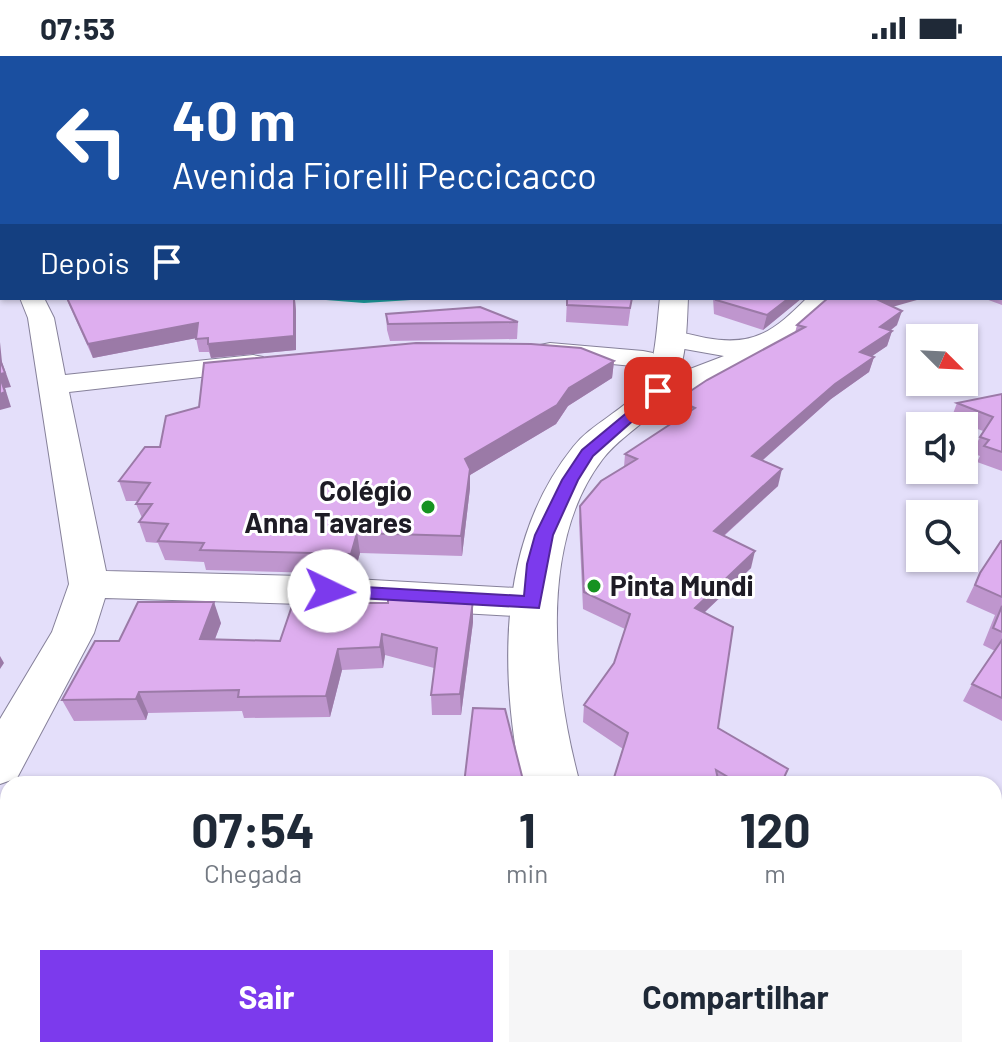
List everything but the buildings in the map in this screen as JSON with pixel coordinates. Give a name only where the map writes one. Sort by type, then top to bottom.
[{"type":"main road","points":[[651,300],[659,362]]},
{"type":"main road","points":[[549,776],[538,734],[533,603],[536,564],[559,501],[587,453],[622,420],[659,362],[674,300]]},
{"type":"street","points":[[0,763],[73,633],[89,584],[41,318],[33,300]]},
{"type":"street","points":[[519,350],[728,366],[801,318],[819,300]]},
{"type":"street","points":[[659,362],[716,348],[759,348]]},
{"type":"street","points":[[51,385],[272,361]]},
{"type":"street","points":[[89,584],[301,590],[533,603]]},
{"type":"waterway","points":[[351,300],[380,300]]},
{"type":"place","name":"Colégio Anna Tavares","points":[[428,507]]},
{"type":"place","name":"Pinta Mundi","points":[[594,586]]},
{"type":"route","points":[[329,591],[533,603],[536,564],[544,535],[570,480],[587,453],[658,391]]}]
